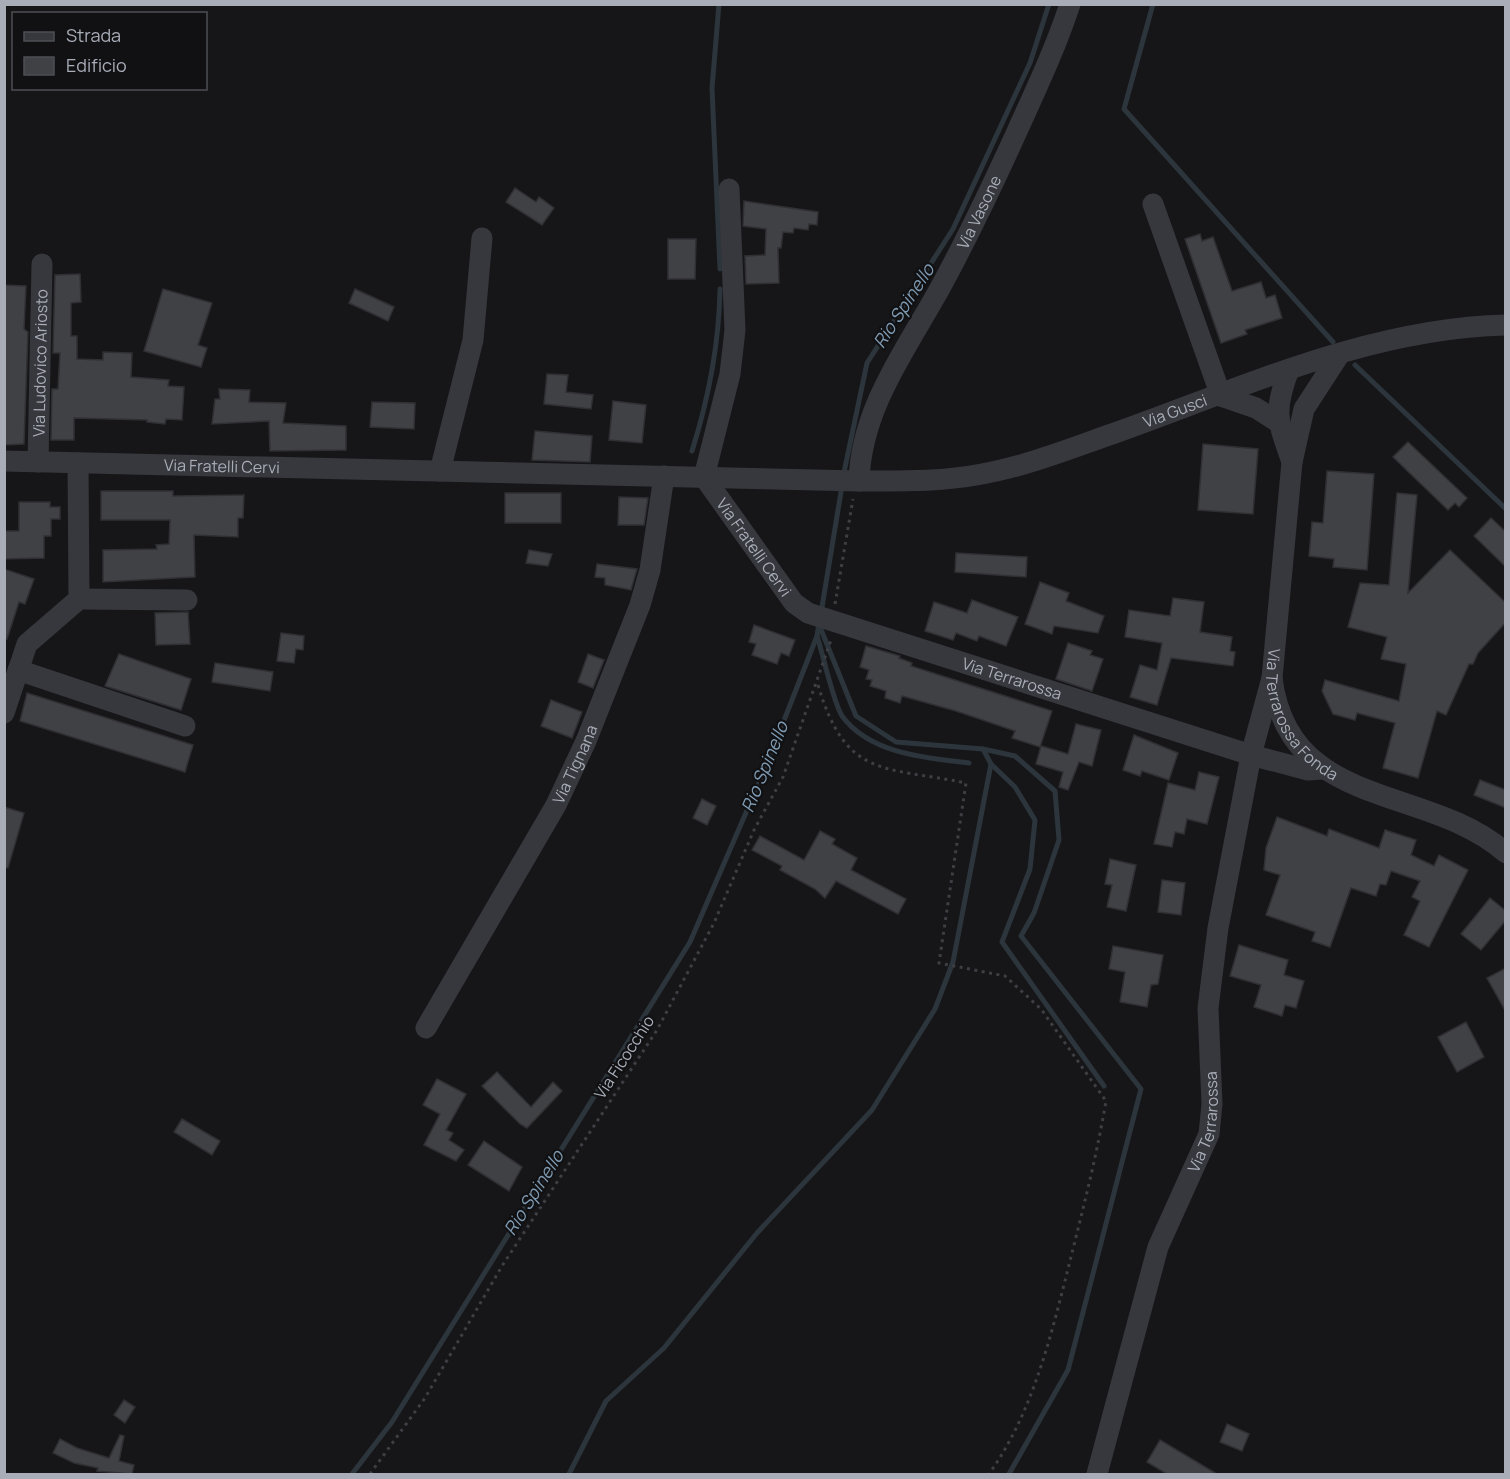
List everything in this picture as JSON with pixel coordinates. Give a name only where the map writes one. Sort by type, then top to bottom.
[{"type":"street","name":"Via Vasone","points":[[851,481],[860,460],[880,394],[905,345],[939,290],[986,198],[1054,48],[1070,4]]},
{"type":"street","points":[[704,477],[730,374],[735,330],[729,189]]},
{"type":"street","points":[[1153,204],[1221,396],[1256,408],[1278,423]]},
{"type":"street","points":[[440,471],[473,340],[482,238]]},
{"type":"street","name":"Via Ludovico Ariosto","points":[[38,462],[42,264]]},
{"type":"street","name":"Via Gusci","points":[[851,481],[952,480],[1005,469],[1047,457],[1288,372],[1390,339],[1466,326],[1506,325]]},
{"type":"street","points":[[1304,409],[1339,355]]},
{"type":"street","points":[[1288,372],[1300,389],[1304,409]]},
{"type":"street","points":[[1288,372],[1278,398],[1278,423],[1292,462]]},
{"type":"street","name":"Via Terrarossa Fonda","points":[[1304,409],[1292,462],[1272,678],[1280,713],[1295,740],[1322,769],[1350,785],[1442,816],[1490,838],[1506,853]]},
{"type":"street","name":"Via Fratelli Cervi","points":[[4,461],[851,481]]},
{"type":"street","points":[[78,463],[79,599]]},
{"type":"street","name":"Via Tignana","points":[[426,1028],[556,805],[586,741],[640,604],[650,570],[664,476]]},
{"type":"street","name":"Via Fratelli Cervi","points":[[704,477],[785,592],[824,618]]},
{"type":"street","points":[[4,713],[27,644],[79,599],[187,600]]},
{"type":"street","name":"Via Terrarossa","points":[[824,618],[1251,755],[1308,770],[1322,769]]},
{"type":"street","points":[[18,670],[185,726]]},
{"type":"street","name":"Via Terrarossa","points":[[1097,1474],[1158,1246],[1209,1134],[1212,1104],[1208,1008],[1218,928],[1251,755],[1272,678]]},
{"type":"path","name":"Via Ficocchio","points":[[370,1474],[424,1398],[502,1266],[657,1030],[714,923],[754,831],[783,777],[817,683],[824,618],[835,601],[851,481]]},
{"type":"path","points":[[817,683],[828,717],[840,739],[854,753],[882,768],[966,783],[939,963],[1005,976],[1041,1009],[1106,1101],[1098,1149],[1046,1355],[1005,1452],[989,1474]]},
{"type":"building","points":[[515,188],[536,202],[539,197],[554,208],[542,225],[506,202]]},
{"type":"building","points":[[744,201],[818,212],[817,225],[809,224],[808,230],[794,228],[793,233],[783,232],[781,248],[778,248],[779,283],[746,284],[745,256],[765,255],[766,229],[743,226]]},
{"type":"building","points":[[1200,234],[1202,241],[1213,237],[1232,291],[1261,282],[1266,298],[1275,295],[1282,318],[1245,330],[1247,334],[1221,343],[1185,239]]},
{"type":"building","points":[[668,239],[696,239],[695,279],[668,279]]},
{"type":"building","points":[[80,274],[81,302],[71,303],[71,336],[77,336],[77,359],[103,360],[103,352],[132,353],[131,377],[169,380],[168,386],[184,387],[182,420],[166,419],[165,424],[147,422],[147,420],[74,418],[74,440],[51,440],[52,389],[58,389],[60,353],[53,353],[55,275]]},
{"type":"building","points":[[4,285],[26,286],[24,329],[28,332],[24,444],[4,445]]},
{"type":"building","points":[[163,289],[212,303],[198,345],[207,348],[201,367],[144,351]]},
{"type":"building","points":[[355,289],[394,307],[388,321],[349,303]]},
{"type":"building","points":[[547,374],[568,375],[566,392],[593,395],[591,409],[544,404]]},
{"type":"building","points":[[219,389],[250,390],[249,402],[286,403],[283,423],[346,426],[346,450],[270,451],[269,421],[212,424],[215,399],[220,399]]},
{"type":"building","points":[[613,401],[646,405],[642,443],[609,440]]},
{"type":"building","points":[[372,402],[415,403],[414,429],[370,427]]},
{"type":"building","points":[[535,431],[592,436],[590,462],[532,460]]},
{"type":"building","points":[[1408,442],[1467,498],[1459,507],[1455,503],[1448,510],[1393,457]]},
{"type":"building","points":[[1203,444],[1258,449],[1253,514],[1198,510]]},
{"type":"building","points":[[1327,471],[1374,474],[1367,570],[1333,567],[1334,559],[1309,556],[1312,522],[1323,523]]},
{"type":"building","points":[[101,491],[173,491],[173,496],[244,495],[243,518],[238,518],[238,537],[194,535],[195,577],[103,582],[103,550],[157,549],[156,545],[169,544],[170,520],[101,520]]},
{"type":"building","points":[[505,493],[561,493],[561,523],[505,523]]},
{"type":"building","points":[[1397,493],[1417,495],[1408,593],[1450,550],[1506,603],[1506,622],[1478,653],[1473,664],[1469,664],[1446,715],[1437,711],[1418,778],[1383,768],[1395,723],[1357,713],[1355,720],[1333,714],[1322,691],[1325,680],[1399,701],[1406,664],[1381,659],[1387,637],[1348,627],[1360,583],[1389,585]]},
{"type":"building","points":[[619,497],[648,498],[644,525],[618,525]]},
{"type":"building","points":[[19,502],[50,502],[50,507],[60,507],[60,519],[51,519],[51,536],[44,536],[44,558],[4,559],[4,531],[19,531]]},
{"type":"building","points":[[1491,518],[1506,532],[1506,567],[1474,536]]},
{"type":"building","points":[[529,550],[552,554],[548,566],[526,563]]},
{"type":"building","points":[[956,553],[1027,557],[1026,577],[955,572]]},
{"type":"building","points":[[597,564],[637,569],[631,590],[605,585],[605,578],[595,577]]},
{"type":"building","points":[[4,569],[34,579],[25,604],[19,602],[7,639],[4,638]]},
{"type":"building","points":[[1040,582],[1069,593],[1066,601],[1104,616],[1098,633],[1054,626],[1052,634],[1025,624]]},
{"type":"building","points":[[1173,598],[1204,602],[1200,632],[1232,637],[1230,651],[1235,652],[1233,666],[1171,658],[1157,705],[1130,697],[1140,665],[1157,670],[1162,643],[1125,637],[1129,610],[1170,616]]},
{"type":"building","points":[[972,600],[1018,617],[1006,646],[979,636],[977,641],[956,633],[953,640],[925,631],[934,602],[967,613]]},
{"type":"building","points":[[188,612],[190,644],[156,645],[155,613]]},
{"type":"building","points":[[754,625],[795,640],[789,656],[781,653],[777,664],[752,655],[756,644],[749,642]]},
{"type":"building","points":[[281,633],[304,636],[303,650],[296,649],[294,663],[277,661]]},
{"type":"building","points":[[1068,643],[1092,651],[1090,655],[1103,659],[1092,691],[1056,679]]},
{"type":"building","points":[[866,646],[900,656],[899,658],[912,663],[911,666],[1052,711],[1040,747],[1012,738],[1015,731],[956,711],[902,696],[900,703],[885,698],[886,691],[870,686],[872,680],[866,679],[869,670],[860,667]]},
{"type":"building","points":[[119,654],[191,679],[181,710],[105,686]]},
{"type":"building","points":[[588,654],[604,660],[593,688],[578,682]]},
{"type":"building","points":[[215,663],[273,672],[270,691],[212,682]]},
{"type":"building","points":[[27,693],[193,745],[185,772],[20,721]]},
{"type":"building","points":[[551,700],[582,712],[572,738],[541,726]]},
{"type":"building","points":[[1076,724],[1101,730],[1092,766],[1079,762],[1068,790],[1059,787],[1063,772],[1036,764],[1041,746],[1068,754]]},
{"type":"building","points":[[1134,735],[1178,753],[1169,780],[1142,771],[1140,776],[1123,770]]},
{"type":"building","points":[[1199,772],[1219,777],[1207,824],[1187,819],[1184,834],[1175,832],[1172,847],[1154,844],[1168,783],[1195,790]]},
{"type":"building","points":[[1480,780],[1506,790],[1506,808],[1474,795]]},
{"type":"building","points":[[702,799],[716,806],[707,825],[693,818]]},
{"type":"building","points":[[4,807],[24,813],[8,868],[4,868]]},
{"type":"building","points":[[1277,817],[1327,836],[1329,829],[1379,848],[1385,830],[1416,840],[1411,855],[1434,866],[1439,855],[1468,870],[1429,947],[1404,935],[1420,901],[1412,897],[1420,881],[1391,871],[1386,885],[1380,884],[1376,896],[1351,888],[1330,947],[1312,941],[1315,932],[1266,915],[1280,875],[1264,870],[1266,848]]},
{"type":"building","points":[[820,831],[835,839],[832,844],[857,858],[851,870],[906,899],[898,914],[836,881],[825,898],[815,889],[780,870],[782,866],[752,850],[760,836],[804,860]]},
{"type":"building","points":[[1110,859],[1136,865],[1126,911],[1107,907],[1112,885],[1105,884]]},
{"type":"building","points":[[1162,880],[1185,883],[1181,915],[1158,912]]},
{"type":"building","points":[[1490,898],[1506,911],[1506,920],[1481,950],[1461,934]]},
{"type":"building","points":[[1239,945],[1288,960],[1284,975],[1304,981],[1296,1008],[1285,1005],[1282,1016],[1254,1007],[1261,985],[1230,976]]},
{"type":"building","points":[[1113,946],[1163,955],[1158,984],[1151,985],[1147,1007],[1120,1002],[1125,972],[1109,969]]},
{"type":"building","points":[[1506,968],[1506,1012],[1487,978]]},
{"type":"building","points":[[1466,1022],[1484,1057],[1457,1072],[1438,1037]]},
{"type":"building","points":[[497,1072],[531,1107],[553,1082],[562,1091],[527,1128],[520,1124],[482,1086]]},
{"type":"building","points":[[437,1079],[466,1094],[446,1130],[453,1133],[449,1140],[464,1150],[456,1161],[424,1145],[440,1114],[423,1105]]},
{"type":"building","points":[[182,1119],[220,1141],[212,1155],[174,1132]]},
{"type":"building","points":[[484,1141],[522,1167],[509,1191],[468,1165]]},
{"type":"building","points":[[124,1400],[135,1407],[125,1423],[114,1415]]},
{"type":"building","points":[[1227,1424],[1249,1434],[1242,1451],[1220,1442]]},
{"type":"building","points":[[120,1435],[124,1436],[119,1461],[134,1465],[132,1474],[97,1471],[98,1468],[74,1463],[53,1453],[60,1439],[77,1448],[109,1458]]},
{"type":"building","points":[[1160,1440],[1217,1474],[1167,1474],[1147,1462]]},
{"type":"waterway","points":[[719,4],[712,88],[720,269]]},
{"type":"waterway","name":"Rio Spinello","points":[[843,477],[867,363],[953,229],[1030,63],[1049,4]]},
{"type":"waterway","points":[[1153,4],[1124,109],[1333,342]]},
{"type":"waterway","points":[[692,451],[712,371],[718,331],[720,289]]},
{"type":"waterway","points":[[1355,365],[1506,509]]},
{"type":"waterway","name":"Rio Spinello","points":[[821,613],[842,486]]},
{"type":"waterway","name":"Rio Spinello","points":[[352,1474],[392,1422],[690,942],[767,764],[817,636],[819,623]]},
{"type":"waterway","points":[[569,1474],[606,1401],[664,1348],[757,1233],[872,1110],[935,1009],[953,962],[991,764],[983,749],[896,742],[856,716],[820,627]]},
{"type":"waterway","points":[[817,636],[839,709],[854,729],[868,739],[900,752],[969,763]]},
{"type":"waterway","points":[[983,749],[1015,756],[1055,791],[1059,840],[1034,913],[1021,936],[1141,1089],[1068,1370],[1009,1474]]},
{"type":"waterway","points":[[991,764],[1015,787],[1035,820],[1030,869],[1002,942],[1104,1086]]}]
